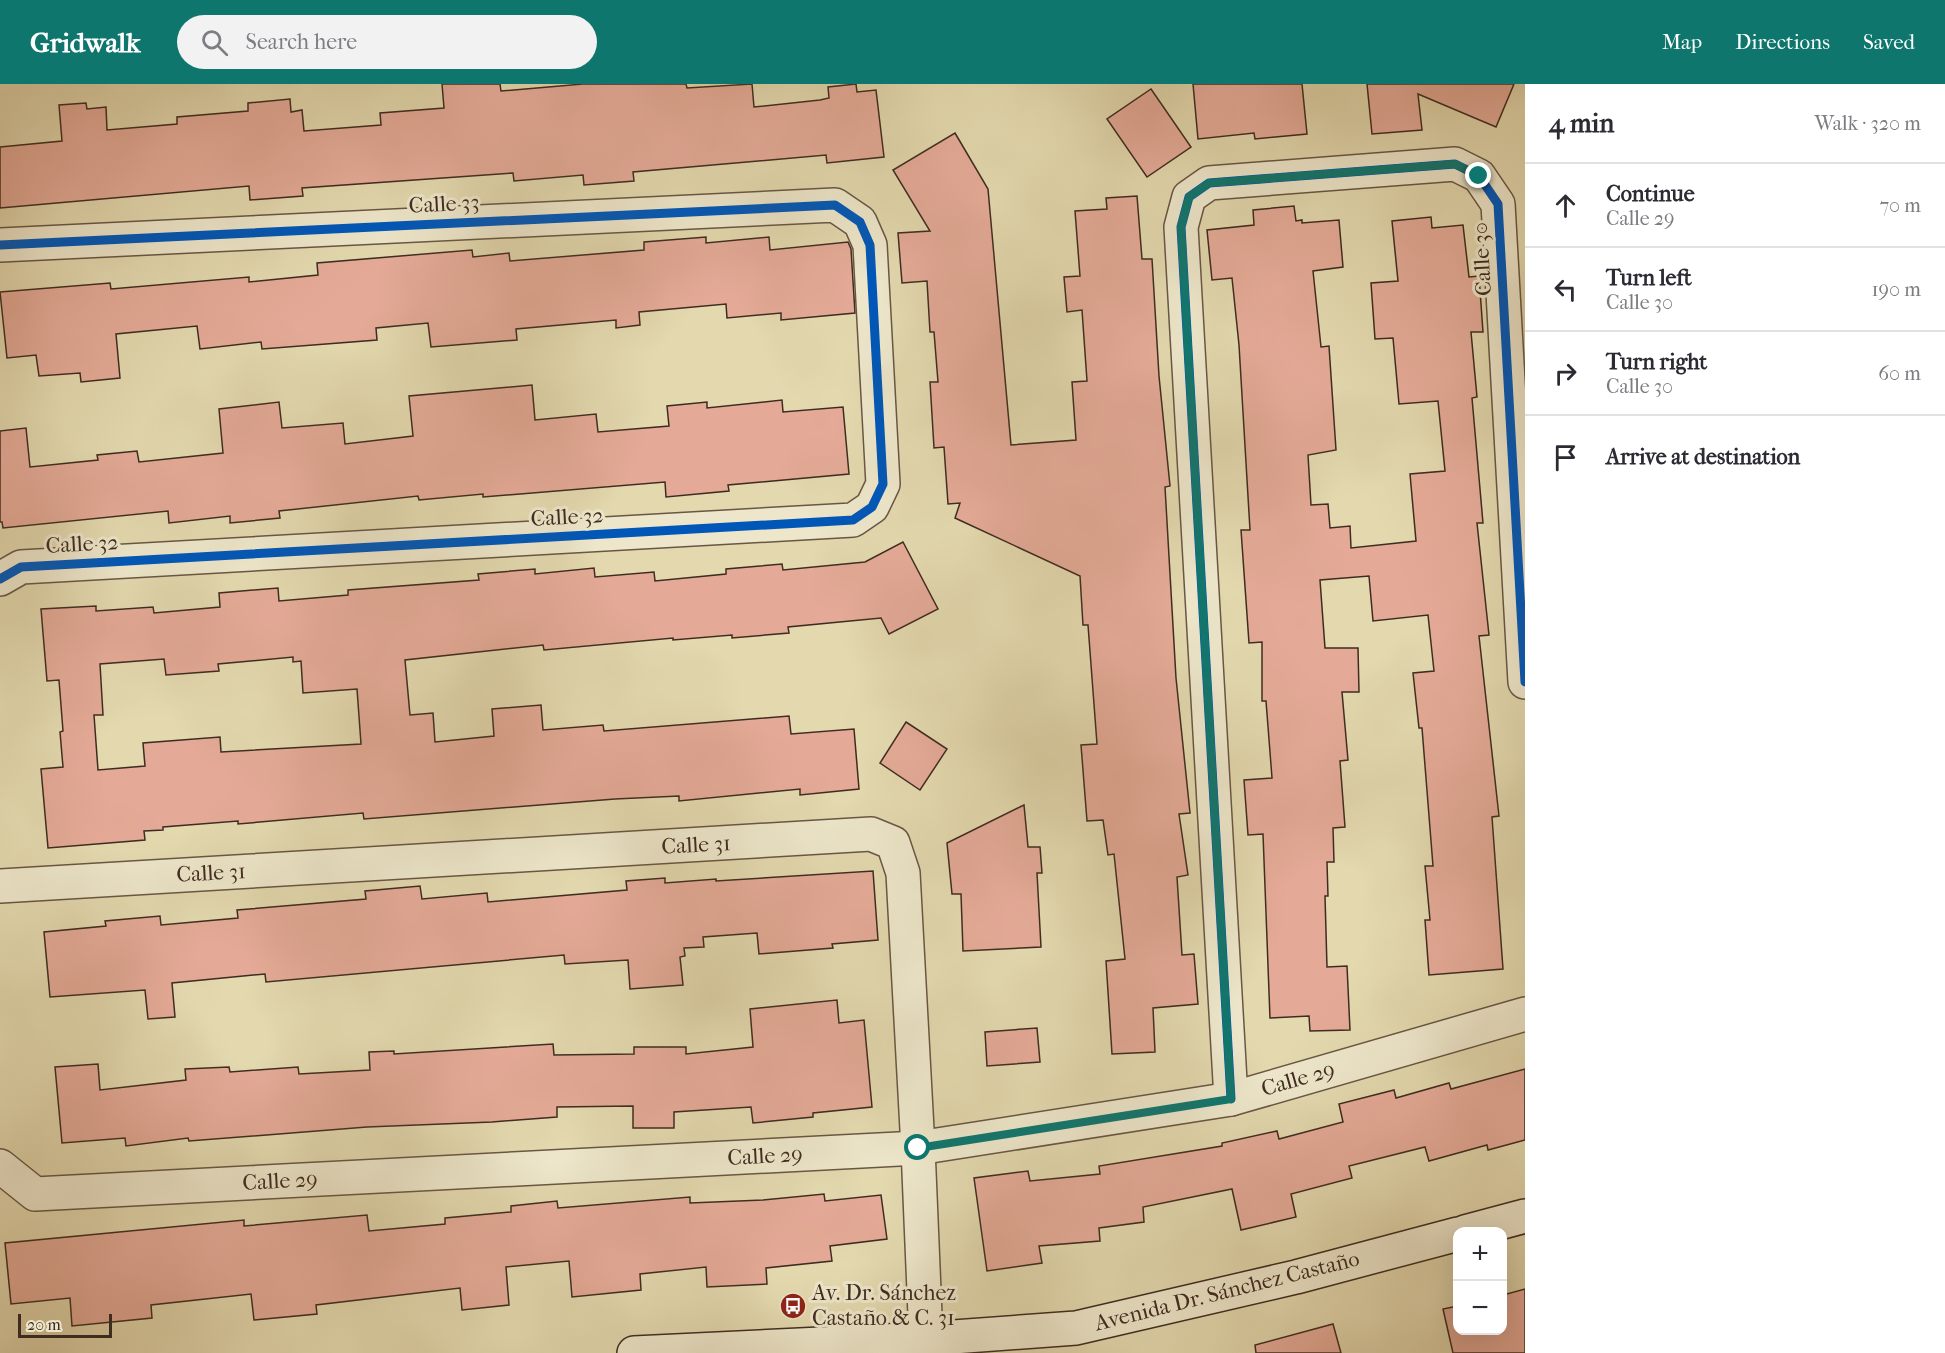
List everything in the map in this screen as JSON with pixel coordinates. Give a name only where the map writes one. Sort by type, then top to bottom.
[{"type":"street","name":"Calle 30","points":[[1231,1099],[1181,227],[1189,197],[1209,183],[1455,164],[1479,176],[1498,204],[1525,682]]},
{"type":"street","name":"Calle 33","points":[[0,245],[835,205],[860,222],[870,245]]},
{"type":"street","name":"Calle 32","points":[[0,579],[21,567],[853,520],[872,507],[883,484],[870,245]]},
{"type":"street","name":"Calle 31","points":[[0,886],[871,834],[893,843],[903,873],[926,1339]]},
{"type":"street","name":"Calle 29","points":[[0,1166],[35,1194],[918,1148],[1231,1099],[1525,1014]]},
{"type":"street","points":[[1484,1227],[1525,1216]]},
{"type":"street","name":"Avenida Dr. Sánchez Castaño","points":[[634,1353],[926,1339],[1076,1328],[1296,1277],[1453,1235]]},
{"type":"building","points":[[442,84],[500,84],[501,91],[583,84],[686,84],[687,88],[752,84],[754,107],[829,98],[828,87],[856,84],[857,92],[876,90],[884,157],[827,163],[826,155],[633,172],[634,181],[584,185],[583,175],[514,181],[513,173],[302,188],[303,196],[250,200],[249,186],[0,208],[0,147],[62,141],[59,105],[86,103],[87,109],[106,107],[107,130],[177,124],[177,117],[248,111],[248,103],[290,99],[291,112],[302,110],[304,131],[381,125],[380,113],[444,108]]},
{"type":"building","points":[[1193,84],[1302,84],[1307,134],[1255,139],[1254,133],[1198,139]]},
{"type":"building","points":[[1367,84],[1514,84],[1496,127],[1418,94],[1422,130],[1372,134]]},
{"type":"building","points":[[1151,89],[1191,147],[1147,177],[1107,119]]},
{"type":"building","points":[[955,133],[988,189],[1011,445],[1076,440],[1072,382],[1087,381],[1082,310],[1067,312],[1064,277],[1080,276],[1075,211],[1107,209],[1106,198],[1137,196],[1142,259],[1152,259],[1159,376],[1170,486],[1165,487],[1176,678],[1190,813],[1179,814],[1188,875],[1177,877],[1182,955],[1194,954],[1198,1004],[1153,1008],[1155,1052],[1112,1054],[1106,961],[1125,959],[1114,854],[1108,855],[1103,820],[1087,821],[1081,745],[1097,744],[1088,625],[1083,625],[1080,576],[955,518],[960,503],[948,504],[944,447],[934,448],[930,382],[938,382],[934,332],[930,332],[927,281],[902,283],[898,233],[930,231],[893,170]]},
{"type":"building","points":[[1294,206],[1296,221],[1302,220],[1302,223],[1339,220],[1343,267],[1313,271],[1321,347],[1329,346],[1336,450],[1308,455],[1311,505],[1328,504],[1330,528],[1350,526],[1351,548],[1416,541],[1410,474],[1445,471],[1438,401],[1399,404],[1393,338],[1375,339],[1371,283],[1398,281],[1392,221],[1431,217],[1432,228],[1463,225],[1469,277],[1479,276],[1483,332],[1471,332],[1477,397],[1472,398],[1483,523],[1477,523],[1489,635],[1479,636],[1499,816],[1492,817],[1503,969],[1429,975],[1425,920],[1430,920],[1425,866],[1433,866],[1422,728],[1419,728],[1413,673],[1434,671],[1428,615],[1373,621],[1369,576],[1320,580],[1325,648],[1358,648],[1359,692],[1342,692],[1348,760],[1340,761],[1345,827],[1333,828],[1334,862],[1327,862],[1328,896],[1325,896],[1327,967],[1347,966],[1350,1030],[1310,1031],[1309,1016],[1270,1018],[1263,834],[1248,835],[1244,780],[1272,778],[1266,701],[1262,701],[1262,642],[1249,643],[1241,530],[1250,530],[1239,345],[1232,278],[1212,280],[1207,230],[1254,225],[1253,210]]},
{"type":"building","points":[[706,237],[706,243],[769,237],[770,250],[848,242],[851,249],[855,313],[781,320],[781,313],[727,318],[726,304],[639,312],[640,325],[616,328],[616,320],[516,329],[517,340],[431,347],[428,323],[376,328],[377,340],[262,349],[261,342],[200,349],[197,326],[116,334],[120,378],[81,382],[80,373],[39,376],[36,355],[7,358],[0,292],[110,283],[111,289],[249,277],[249,282],[318,275],[317,263],[472,250],[473,257],[509,253],[510,261],[644,250],[644,242]]},
{"type":"building","points":[[532,385],[535,420],[596,414],[598,432],[669,426],[667,406],[707,402],[707,408],[782,400],[783,412],[843,407],[849,474],[728,485],[729,491],[666,497],[665,482],[483,497],[483,494],[419,500],[418,496],[279,511],[280,518],[230,523],[230,516],[169,523],[168,511],[3,528],[0,522],[0,431],[26,428],[30,467],[98,460],[97,455],[137,451],[139,462],[223,453],[219,409],[279,402],[282,428],[343,423],[345,444],[413,436],[409,396]]},
{"type":"building","points":[[903,542],[938,609],[889,634],[881,618],[788,627],[789,633],[732,638],[732,635],[673,640],[673,638],[544,650],[543,645],[405,660],[410,715],[433,713],[435,742],[494,736],[492,709],[541,705],[543,730],[603,725],[604,731],[789,716],[791,734],[854,729],[859,789],[800,795],[800,789],[679,801],[679,796],[615,799],[364,819],[363,813],[238,824],[238,821],[163,827],[163,830],[144,831],[145,840],[48,848],[41,769],[63,767],[60,732],[63,731],[59,680],[47,681],[41,609],[96,606],[96,611],[153,607],[154,613],[220,607],[219,593],[278,588],[279,601],[348,595],[348,590],[479,580],[478,574],[535,569],[535,574],[594,568],[595,577],[654,572],[655,581],[726,574],[726,569],[782,564],[783,570],[865,562]],"holes":[[[293,657],[293,662],[301,661],[303,693],[357,689],[361,744],[221,752],[220,737],[143,743],[145,766],[98,770],[94,715],[103,715],[100,664],[164,659],[166,675],[219,671],[218,664]]]},
{"type":"building","points":[[906,722],[947,749],[920,790],[880,763]]},
{"type":"building","points":[[1024,805],[1028,847],[1040,847],[1042,873],[1037,873],[1041,947],[963,951],[961,894],[952,894],[947,843]]},
{"type":"building","points":[[873,871],[878,940],[832,944],[833,948],[759,954],[757,933],[703,937],[704,947],[684,948],[685,956],[680,957],[683,985],[630,989],[628,960],[565,964],[564,955],[266,982],[265,974],[172,983],[175,1017],[148,1019],[145,990],[50,997],[44,932],[106,926],[105,921],[160,916],[161,925],[238,918],[237,910],[366,899],[365,891],[420,886],[422,899],[487,893],[488,902],[627,890],[626,881],[665,878],[665,883],[716,879],[716,881]]},
{"type":"building","points":[[837,1000],[839,1023],[864,1020],[872,1107],[813,1113],[813,1117],[753,1123],[751,1107],[674,1112],[674,1128],[633,1128],[633,1106],[557,1107],[557,1117],[492,1122],[367,1127],[189,1141],[188,1138],[126,1146],[125,1138],[62,1143],[55,1067],[98,1064],[100,1090],[186,1080],[185,1069],[229,1067],[230,1072],[298,1067],[299,1074],[370,1070],[369,1052],[394,1051],[394,1054],[553,1044],[554,1055],[634,1054],[634,1047],[686,1047],[686,1054],[753,1047],[750,1009]]},
{"type":"building","points":[[1037,1028],[1040,1062],[987,1066],[985,1032]]},
{"type":"building","points":[[1525,1069],[1525,1140],[1488,1150],[1487,1145],[1429,1161],[1425,1147],[1349,1166],[1352,1178],[1291,1194],[1296,1217],[1241,1230],[1232,1189],[1143,1207],[1144,1222],[1099,1228],[1100,1241],[1039,1246],[1042,1263],[987,1271],[974,1178],[1028,1171],[1030,1181],[1100,1174],[1099,1166],[1222,1146],[1222,1143],[1277,1131],[1279,1139],[1343,1122],[1339,1104],[1394,1090],[1396,1098],[1449,1083],[1451,1089]]},
{"type":"building","points":[[824,1194],[825,1201],[881,1195],[887,1239],[830,1246],[832,1261],[766,1268],[767,1284],[707,1287],[706,1267],[640,1274],[641,1290],[572,1297],[569,1261],[506,1267],[509,1305],[462,1310],[460,1288],[316,1305],[317,1314],[254,1320],[251,1294],[151,1305],[152,1318],[72,1326],[70,1298],[11,1304],[5,1243],[244,1220],[244,1226],[367,1215],[369,1231],[445,1224],[445,1218],[511,1212],[511,1206],[557,1201],[558,1208],[690,1197],[690,1203],[763,1200]]},
{"type":"building","points":[[1525,1289],[1525,1353],[1453,1353],[1443,1309],[1453,1307],[1453,1335],[1507,1335],[1507,1294]]},
{"type":"building","points":[[1333,1324],[1341,1353],[1256,1353],[1255,1345]]},
{"type":"cycle path","points":[[1231,1099],[1181,227],[1189,197],[1209,183],[1455,164],[1479,176],[1498,204],[1525,682]]},
{"type":"cycle path","points":[[0,245],[835,205],[860,222],[870,245],[883,484],[872,507],[853,520],[21,567],[0,579]]},
{"type":"place","name":"Av. Dr. Sánchez Castaño & C. 31","points":[[793,1306]]},
{"type":"route","points":[[918,1148],[1231,1099],[1181,227],[1189,197],[1209,183],[1455,164],[1479,176]]}]
